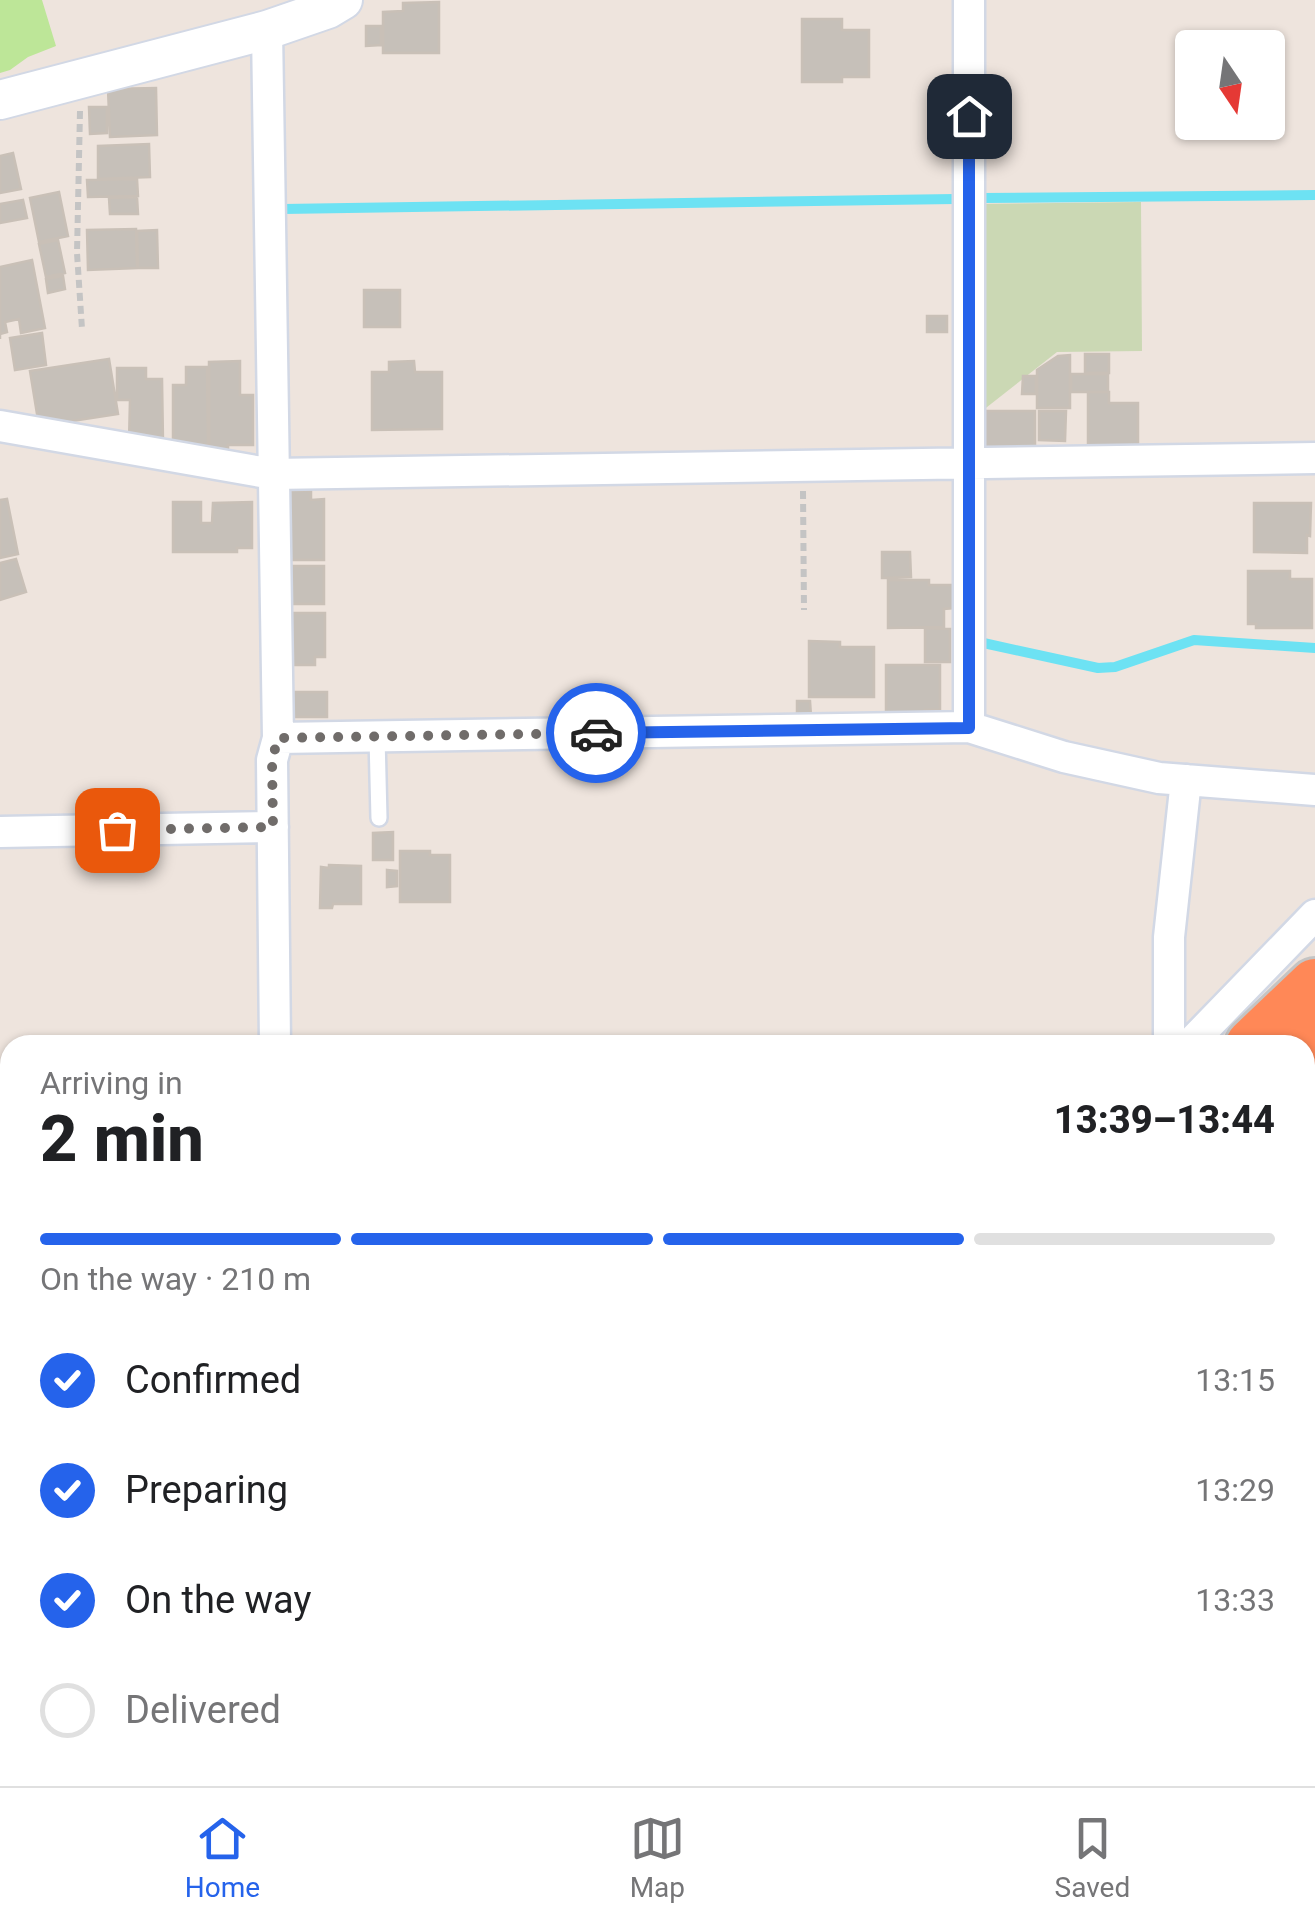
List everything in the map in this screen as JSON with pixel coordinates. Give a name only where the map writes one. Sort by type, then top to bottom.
[{"type":"highway","points":[[1262,1035],[1315,985]]},
{"type":"street","points":[[0,100],[266,30],[343,0]]},
{"type":"street","points":[[969,0],[969,728]]},
{"type":"street","points":[[266,30],[278,738],[272,760],[275,1035]]},
{"type":"street","points":[[0,426],[274,474],[1315,458]]},
{"type":"street","points":[[278,738],[969,728],[1064,757],[1159,778],[1315,790]]},
{"type":"street","points":[[1169,1035],[1168,937],[1186,780]]},
{"type":"street","points":[[0,832],[273,827]]},
{"type":"street","points":[[1199,1035],[1315,915]]},
{"type":"lane","points":[[376,737],[378,818]]},
{"type":"path","points":[[81,78],[77,253],[82,330]]},
{"type":"path","points":[[802,467],[804,610]]},
{"type":"green space","points":[[0,0],[42,0],[56,46],[0,73]]},
{"type":"green space","points":[[1141,202],[1142,351],[1057,352],[982,411],[976,204]]},
{"type":"building","points":[[439,2],[439,53],[383,53],[383,12],[403,11],[403,3]]},
{"type":"building","points":[[802,19],[842,19],[842,30],[869,30],[869,77],[802,82]]},
{"type":"building","points":[[366,26],[381,26],[381,45],[366,46]]},
{"type":"building","points":[[156,88],[157,135],[110,137],[108,89]]},
{"type":"building","points":[[89,107],[107,107],[107,133],[90,134]]},
{"type":"building","points":[[149,144],[150,177],[98,179],[98,146]]},
{"type":"building","points":[[13,153],[21,189],[0,193],[0,156]]},
{"type":"building","points":[[137,179],[138,196],[88,197],[87,180]]},
{"type":"building","points":[[59,192],[68,236],[39,242],[30,198]]},
{"type":"building","points":[[137,197],[138,214],[110,214],[109,198]]},
{"type":"building","points":[[23,200],[27,218],[0,223],[0,204]]},
{"type":"building","points":[[136,229],[137,268],[88,270],[87,230]]},
{"type":"building","points":[[157,230],[158,268],[138,268],[137,231]]},
{"type":"building","points":[[58,240],[65,273],[46,277],[39,244]]},
{"type":"building","points":[[32,260],[45,328],[21,333],[19,319],[5,322],[7,332],[0,334],[0,267]]},
{"type":"building","points":[[63,276],[65,289],[48,293],[46,279]]},
{"type":"building","points":[[364,290],[400,290],[400,327],[364,327]]},
{"type":"building","points":[[927,316],[947,316],[947,332],[927,332]]},
{"type":"building","points":[[42,333],[46,365],[15,370],[10,338]]},
{"type":"building","points":[[1085,354],[1109,354],[1109,373],[1085,373]]},
{"type":"building","points":[[1070,355],[1070,408],[1037,408],[1037,370],[1058,356]]},
{"type":"building","points":[[109,359],[118,414],[39,426],[30,371]]},
{"type":"building","points":[[240,361],[240,395],[253,395],[253,445],[228,445],[228,455],[209,455],[209,362]]},
{"type":"building","points":[[414,361],[415,372],[442,372],[442,429],[372,430],[372,372],[389,372],[389,362]]},
{"type":"building","points":[[186,367],[207,367],[208,445],[173,445],[173,385],[186,385]]},
{"type":"building","points":[[117,368],[146,368],[146,379],[162,379],[163,441],[129,441],[130,400],[117,400]]},
{"type":"building","points":[[1071,374],[1108,374],[1108,392],[1071,392]]},
{"type":"building","points":[[1023,376],[1036,376],[1036,394],[1022,394]]},
{"type":"building","points":[[1088,392],[1109,392],[1109,403],[1138,403],[1138,450],[1088,450]]},
{"type":"building","points":[[985,411],[1035,411],[1035,454],[985,454]]},
{"type":"building","points":[[1039,411],[1066,411],[1065,441],[1039,440]]},
{"type":"building","points":[[289,490],[311,491],[311,500],[324,499],[324,560],[289,560]]},
{"type":"building","points":[[7,499],[18,554],[0,558],[0,500]]},
{"type":"building","points":[[173,502],[201,502],[201,523],[212,523],[213,503],[252,502],[252,548],[237,548],[237,552],[173,552]]},
{"type":"building","points":[[1254,503],[1311,503],[1307,553],[1254,552]]},
{"type":"building","points":[[882,552],[910,552],[911,577],[882,578]]},
{"type":"building","points":[[16,559],[26,592],[0,600],[0,563]]},
{"type":"building","points":[[291,566],[324,566],[324,604],[291,604]]},
{"type":"building","points":[[1248,571],[1290,571],[1290,579],[1312,579],[1312,628],[1256,628],[1256,624],[1248,624]]},
{"type":"building","points":[[888,580],[929,580],[929,585],[954,585],[954,608],[944,609],[944,627],[888,628]]},
{"type":"building","points":[[292,613],[325,613],[325,657],[315,657],[315,665],[292,665]]},
{"type":"building","points":[[925,628],[950,629],[950,662],[925,662]]},
{"type":"building","points":[[809,641],[840,642],[840,647],[874,647],[874,697],[809,697]]},
{"type":"building","points":[[886,665],[940,665],[940,710],[925,710],[925,720],[886,721]]},
{"type":"building","points":[[293,692],[327,692],[327,717],[293,717]]},
{"type":"building","points":[[797,701],[810,701],[811,716],[797,716]]},
{"type":"building","points":[[393,832],[393,860],[373,860],[373,833]]},
{"type":"building","points":[[400,851],[450,855],[450,902],[400,902]]},
{"type":"building","points":[[361,866],[361,904],[320,908],[321,867]]},
{"type":"building","points":[[387,870],[397,871],[397,886],[387,887]]},
{"type":"waterway","points":[[982,198],[1315,195]]},
{"type":"waterway","points":[[283,209],[955,199]]},
{"type":"waterway","points":[[979,642],[1098,668],[1115,667],[1194,640],[1315,648]]},
{"type":"way so far","points":[[117,830],[273,827],[272,760],[278,738],[596,733]]},
{"type":"route","points":[[596,733],[969,728],[969,116]]}]
